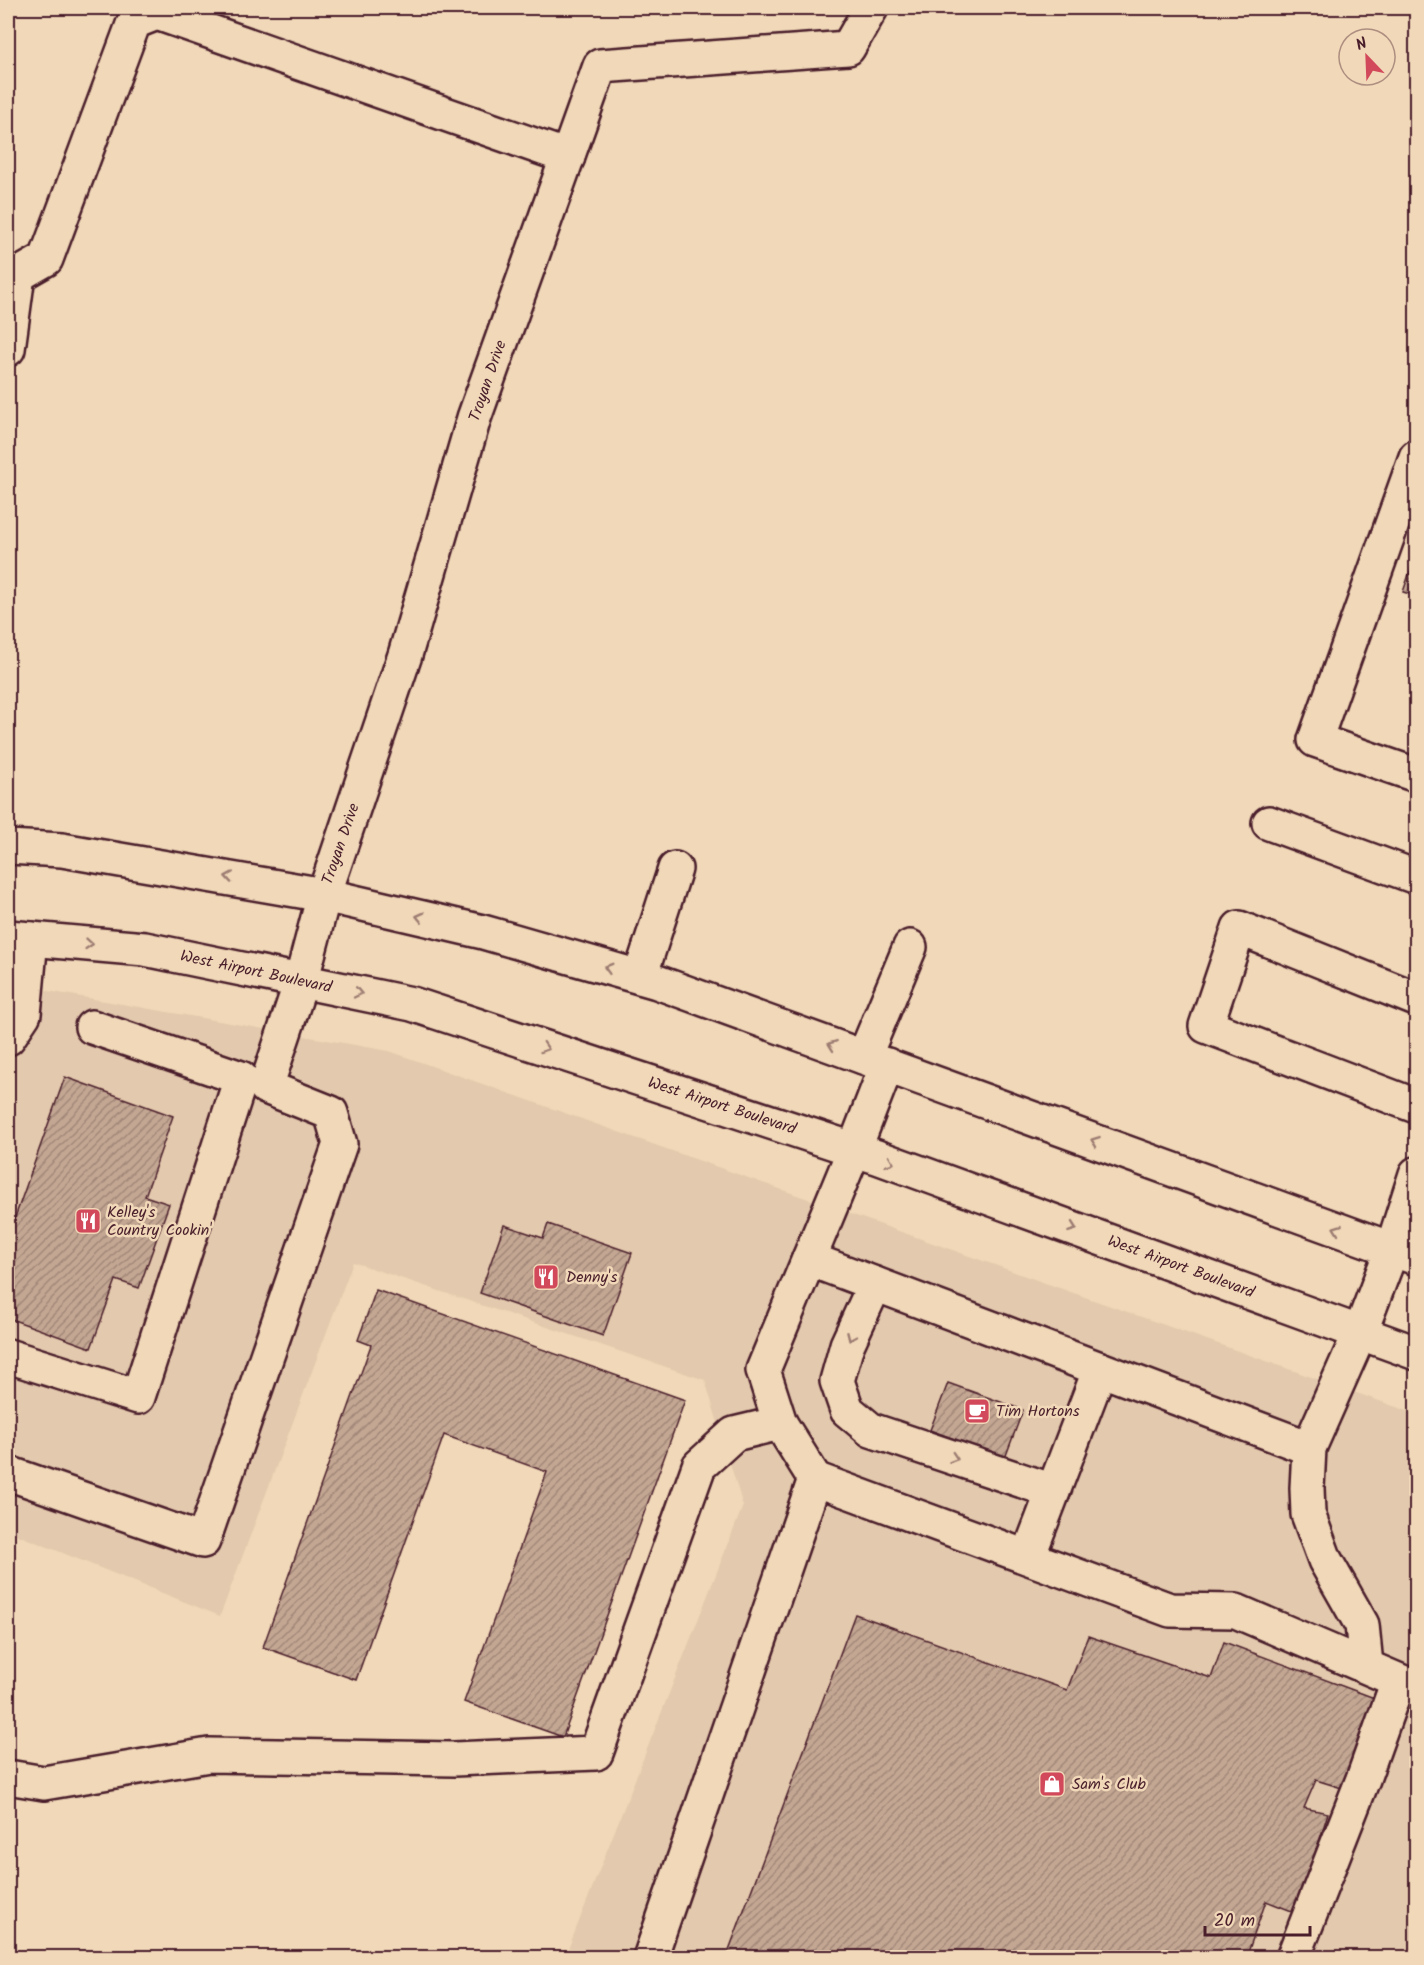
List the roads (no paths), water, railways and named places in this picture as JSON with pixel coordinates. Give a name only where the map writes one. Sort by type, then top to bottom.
[{"type":"main road","name":"Troyan Drive","points":[[8,1356],[138,1397],[254,1083],[301,982],[324,895],[405,656],[474,418],[600,66],[848,48],[871,8]]},
{"type":"main road","points":[[8,349],[13,272],[46,259],[128,15],[157,13],[568,157]]},
{"type":"main road","points":[[1416,457],[1315,740],[1416,775]]},
{"type":"main road","points":[[1269,823],[1416,877]]},
{"type":"main road","points":[[8,847],[62,850],[324,895],[483,932],[640,977],[1404,1254]]},
{"type":"main road","points":[[640,977],[675,868]]},
{"type":"main road","points":[[1416,999],[1239,928],[1206,1026],[1416,1106]]},
{"type":"main road","points":[[8,1038],[24,1014],[19,938]]},
{"type":"main road","name":"West Airport Boulevard","points":[[19,938],[146,949],[412,1004],[854,1149],[1416,1353]]},
{"type":"main road","points":[[910,947],[875,1061],[854,1149],[763,1370],[780,1423],[815,1479],[1170,1611],[1236,1611],[1407,1684],[1363,1779],[1293,1958]]},
{"type":"main road","points":[[8,1473],[203,1541],[340,1144],[331,1113],[254,1083],[92,1027]]},
{"type":"main road","points":[[1366,1665],[1362,1625],[1325,1560],[1308,1514],[1309,1448],[1360,1333],[1404,1254],[1416,1174]]},
{"type":"main road","points":[[809,1259],[1309,1448]]},
{"type":"main road","points":[[875,1284],[847,1345],[837,1381],[847,1410],[871,1430],[1053,1491]]},
{"type":"main road","points":[[1028,1557],[1100,1369]]},
{"type":"main road","points":[[8,1777],[44,1783],[209,1755],[454,1759],[596,1753],[699,1466],[734,1434],[780,1423]]},
{"type":"main road","points":[[650,1958],[815,1479]]},
{"type":"place","name":"Kelley's Country Cookin'","points":[[88,1221]]},
{"type":"place","name":"Denny's","points":[[546,1277]]},
{"type":"place","name":"Tim Hortons","points":[[977,1411]]},
{"type":"place","name":"Sam's Club","points":[[1052,1784]]}]
